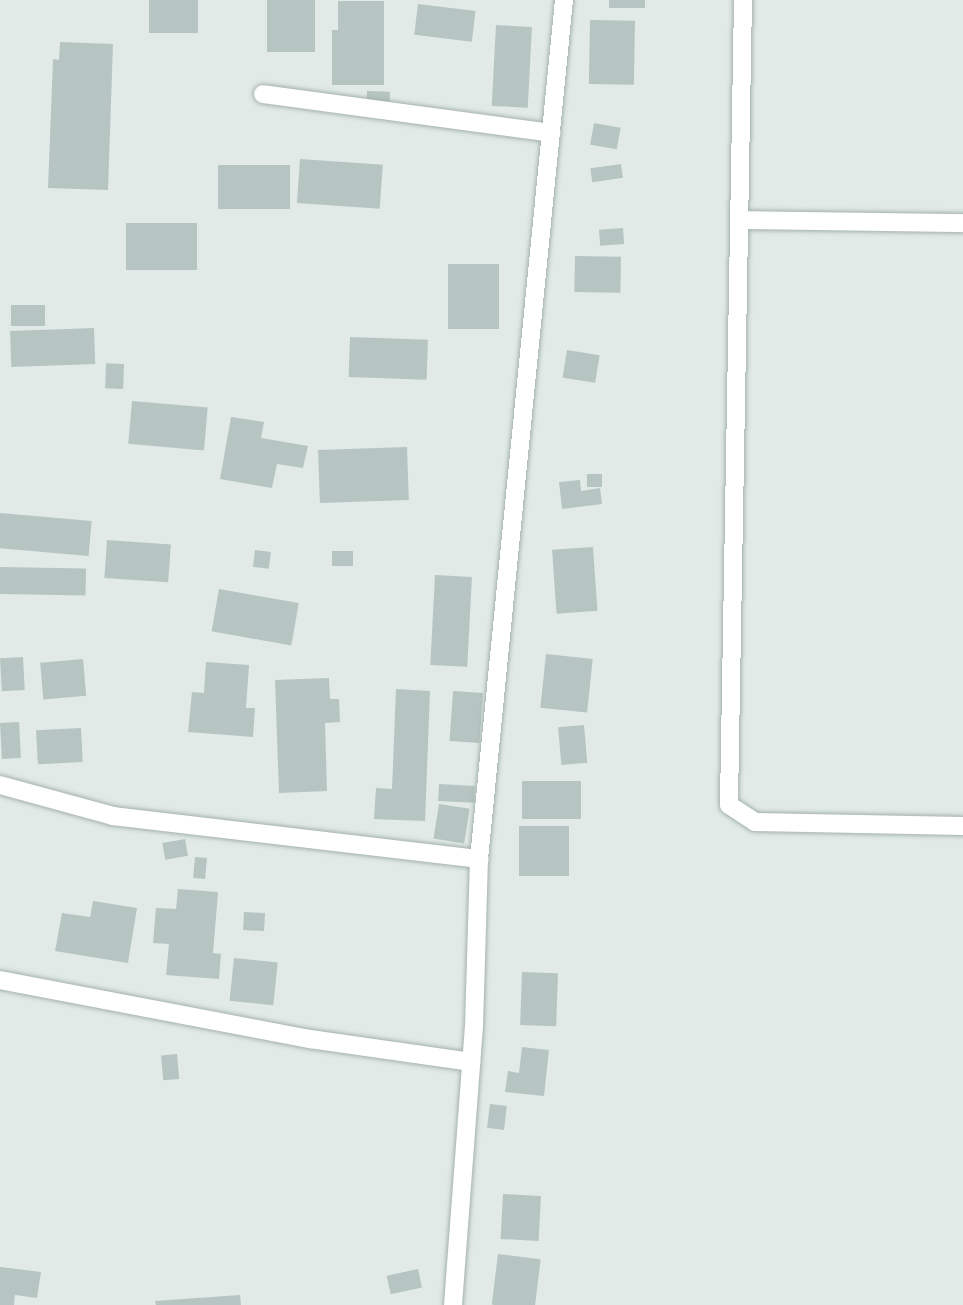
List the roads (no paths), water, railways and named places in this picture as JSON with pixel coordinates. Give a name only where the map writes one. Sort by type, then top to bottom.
[{"type":"street","points":[[453,1305],[471,1062],[479,859],[564,0]]},
{"type":"street","points":[[742,0],[729,805],[755,822],[963,826]]},
{"type":"street","points":[[263,94],[552,133]]},
{"type":"street","points":[[739,220],[963,223]]},
{"type":"street","points":[[0,784],[114,816],[479,859]]},
{"type":"street","points":[[0,980],[310,1039],[471,1062]]}]
